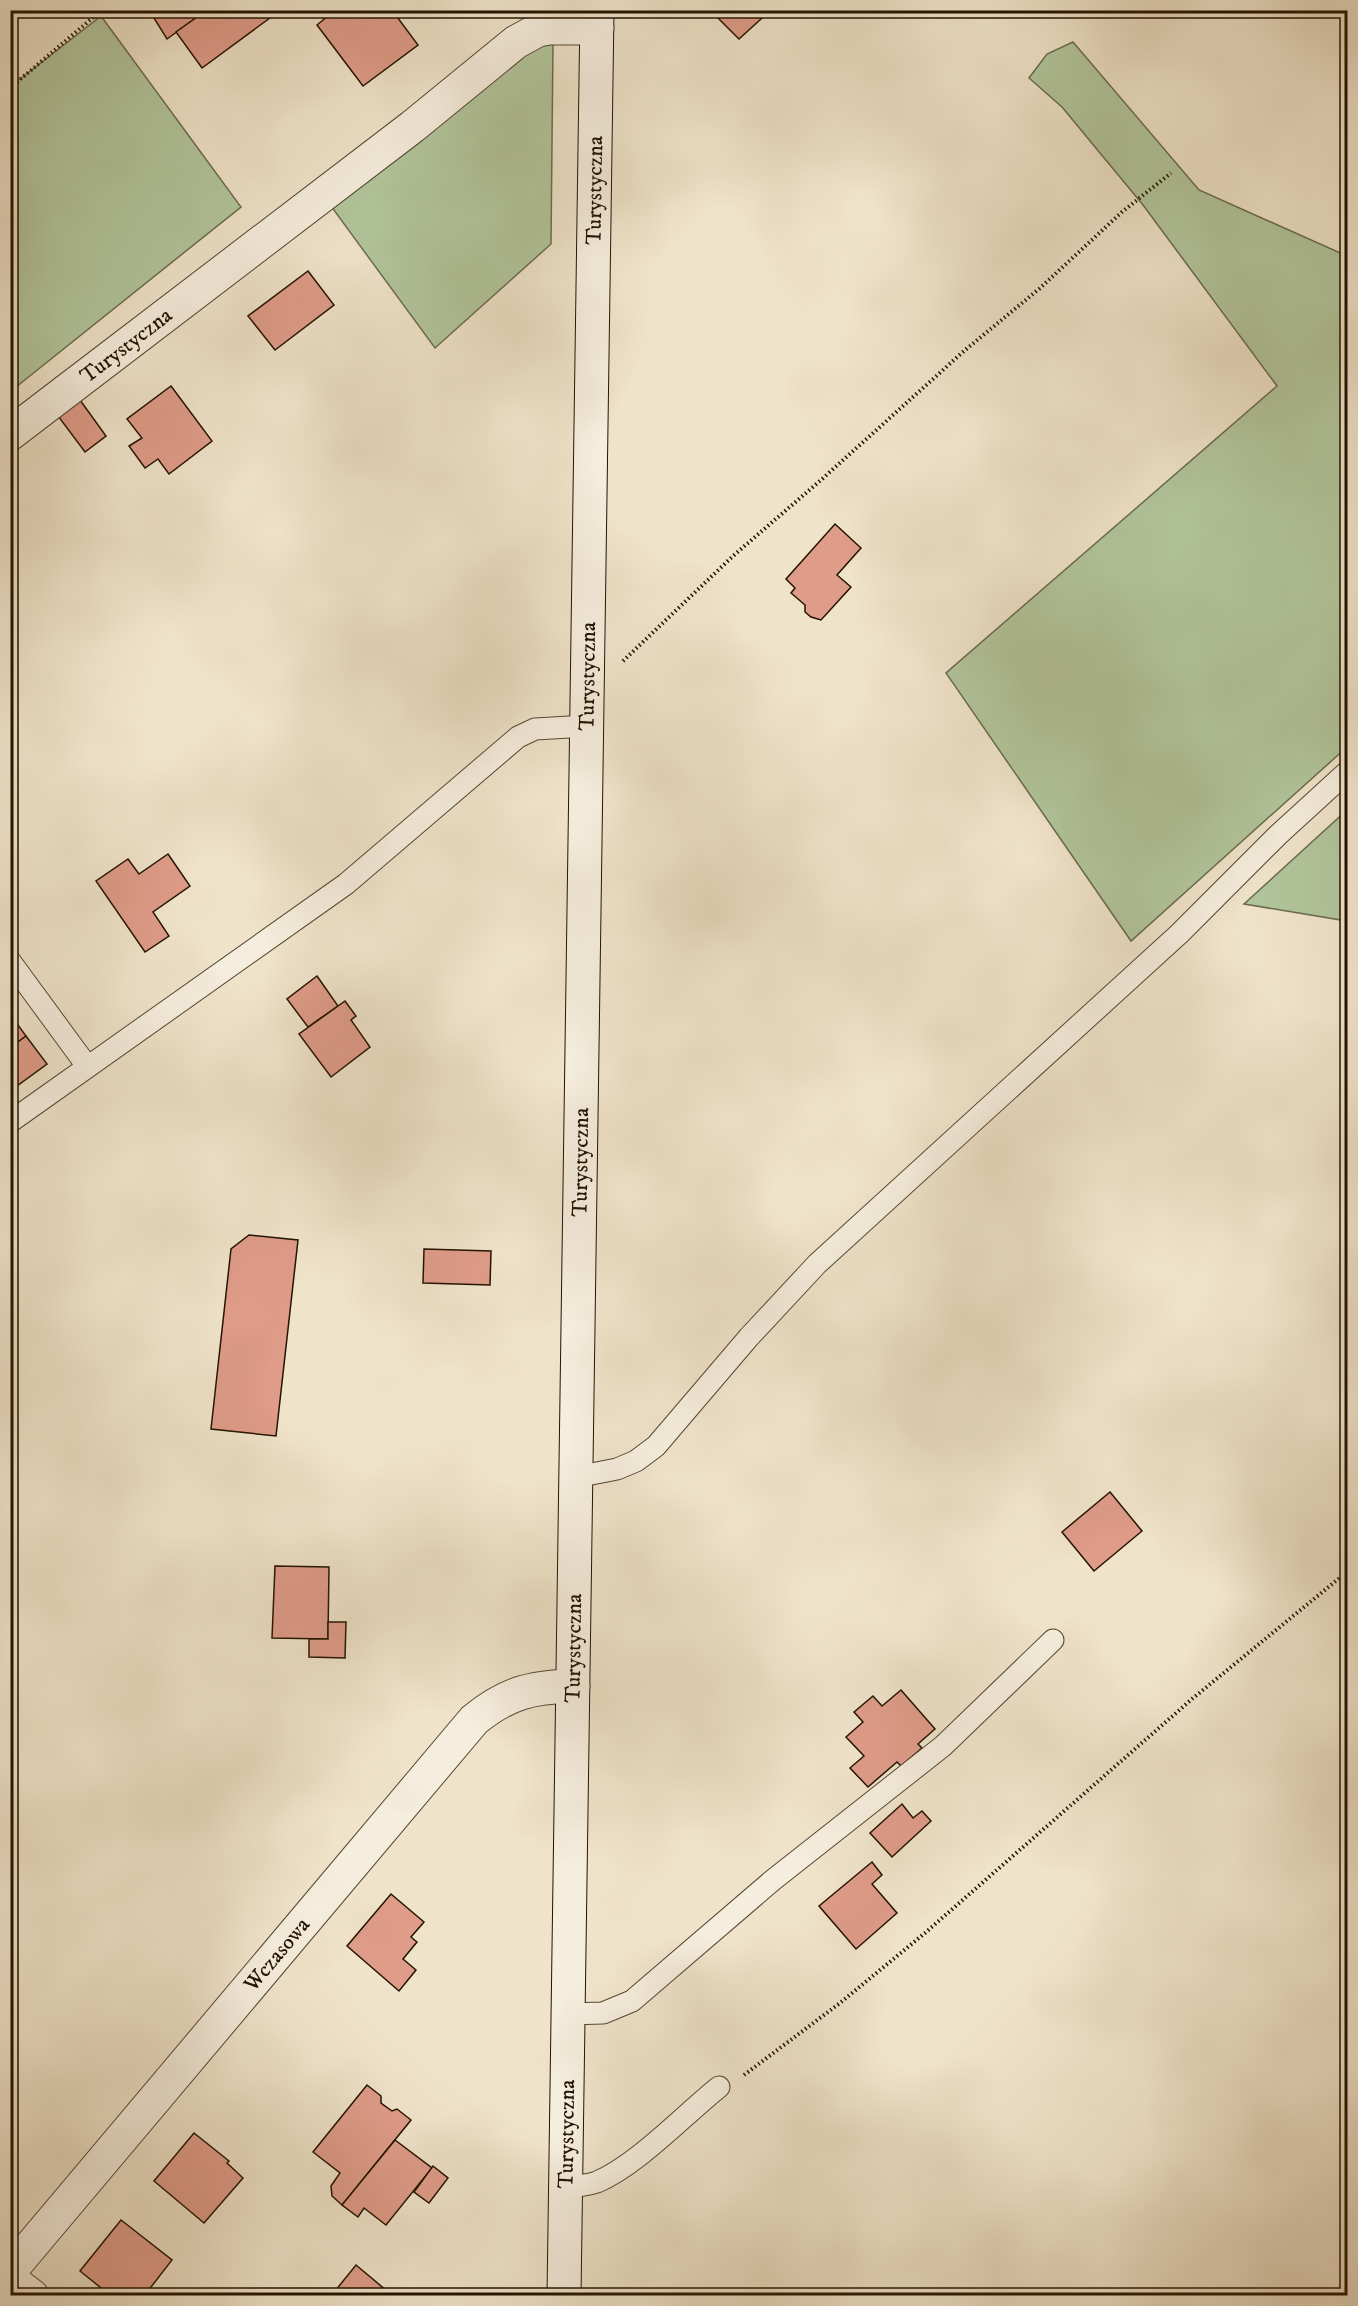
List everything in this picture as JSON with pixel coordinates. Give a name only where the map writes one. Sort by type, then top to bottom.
[{"type":"main road","name":"Turystyczna","points":[[10,434],[412,127],[516,42],[538,30],[597,19],[564,2295]]},
{"type":"main road","name":"Wczasowa","points":[[10,2271],[474,1720],[490,1707],[529,1689],[573,1686]]},
{"type":"main road","points":[[10,2279],[32,2295]]},
{"type":"lane","points":[[10,1122],[346,884],[518,737],[535,729],[587,726]]},
{"type":"lane","points":[[576,1477],[617,1469],[636,1461],[656,1446],[749,1337],[817,1264],[1179,934],[1278,835],[1347,771]]},
{"type":"lane","points":[[10,961],[87,1066]]},
{"type":"lane","points":[[568,2014],[603,2013],[632,2001],[773,1880],[943,1746],[1053,1640]]},
{"type":"lane","points":[[564,2186],[582,2186],[596,2182],[624,2166],[718,2087]]},
{"type":"path","points":[[10,88],[102,10]]},
{"type":"path","points":[[617,667],[733,556],[964,351],[1039,289],[1122,212],[1171,173]]},
{"type":"path","points":[[718,2087],[747,2073],[840,2003],[925,1933],[1192,1699],[1347,1571]]},
{"type":"green space","points":[[101,16],[241,207],[11,391],[11,86]]},
{"type":"green space","points":[[553,42],[551,244],[435,348],[328,202],[521,51]]},
{"type":"green space","points":[[1073,42],[1199,190],[1347,256],[1347,747],[1131,941],[946,673],[1277,386],[1143,205],[1062,107],[1029,78],[1047,54]]},
{"type":"green space","points":[[1347,810],[1347,921],[1244,904]]},
{"type":"building","points":[[149,10],[207,10],[167,39]]},
{"type":"building","points":[[207,10],[277,10],[278,12],[202,68],[176,32]]},
{"type":"building","points":[[335,10],[392,10],[418,45],[363,86],[317,25]]},
{"type":"building","points":[[710,10],[771,10],[739,39]]},
{"type":"building","points":[[308,271],[334,305],[275,350],[248,316]]},
{"type":"building","points":[[171,386],[212,441],[169,474],[158,459],[145,468],[129,446],[142,438],[127,419]]},
{"type":"building","points":[[80,400],[106,436],[85,452],[58,416]]},
{"type":"building","points":[[835,524],[861,548],[837,575],[851,587],[821,620],[805,612],[805,605],[791,593],[795,588],[786,579]]},
{"type":"building","points":[[168,854],[190,886],[153,912],[169,936],[145,952],[96,881],[128,859],[139,874]]},
{"type":"building","points":[[317,976],[338,1006],[308,1027],[287,999]]},
{"type":"building","points":[[345,1001],[356,1016],[351,1020],[370,1047],[331,1077],[299,1034]]},
{"type":"building","points":[[10,1014],[26,1036],[10,1048]]},
{"type":"building","points":[[26,1036],[47,1064],[10,1091],[10,1048]]},
{"type":"building","points":[[249,1235],[298,1240],[276,1436],[211,1429],[231,1249]]},
{"type":"building","points":[[424,1249],[491,1251],[490,1285],[423,1283]]},
{"type":"building","points":[[1110,1492],[1142,1531],[1094,1571],[1062,1532]]},
{"type":"building","points":[[275,1566],[329,1567],[328,1639],[272,1638]]},
{"type":"building","points":[[328,1622],[346,1622],[345,1658],[309,1657],[309,1639],[328,1639]]},
{"type":"building","points":[[901,1690],[935,1729],[918,1744],[922,1748],[901,1766],[897,1762],[868,1787],[850,1768],[864,1756],[846,1737],[863,1722],[854,1712],[873,1696],[882,1706]]},
{"type":"building","points":[[902,1804],[913,1818],[922,1811],[931,1821],[892,1857],[870,1833]]},
{"type":"building","points":[[872,1862],[882,1875],[872,1884],[897,1913],[856,1949],[819,1906]]},
{"type":"building","points":[[391,1894],[424,1922],[411,1937],[417,1942],[403,1959],[416,1970],[399,1991],[347,1946]]},
{"type":"building","points":[[367,2085],[381,2096],[381,2103],[392,2111],[397,2109],[411,2120],[342,2205],[332,2196],[331,2186],[340,2173],[313,2152]]},
{"type":"building","points":[[194,2133],[229,2161],[227,2163],[243,2178],[204,2223],[154,2181]]},
{"type":"building","points":[[395,2140],[432,2168],[386,2225],[364,2208],[358,2217],[342,2205]]},
{"type":"building","points":[[433,2166],[448,2178],[429,2203],[414,2192]]},
{"type":"building","points":[[121,2220],[172,2260],[144,2296],[111,2296],[80,2271]]},
{"type":"building","points":[[356,2265],[393,2296],[331,2296]]}]
